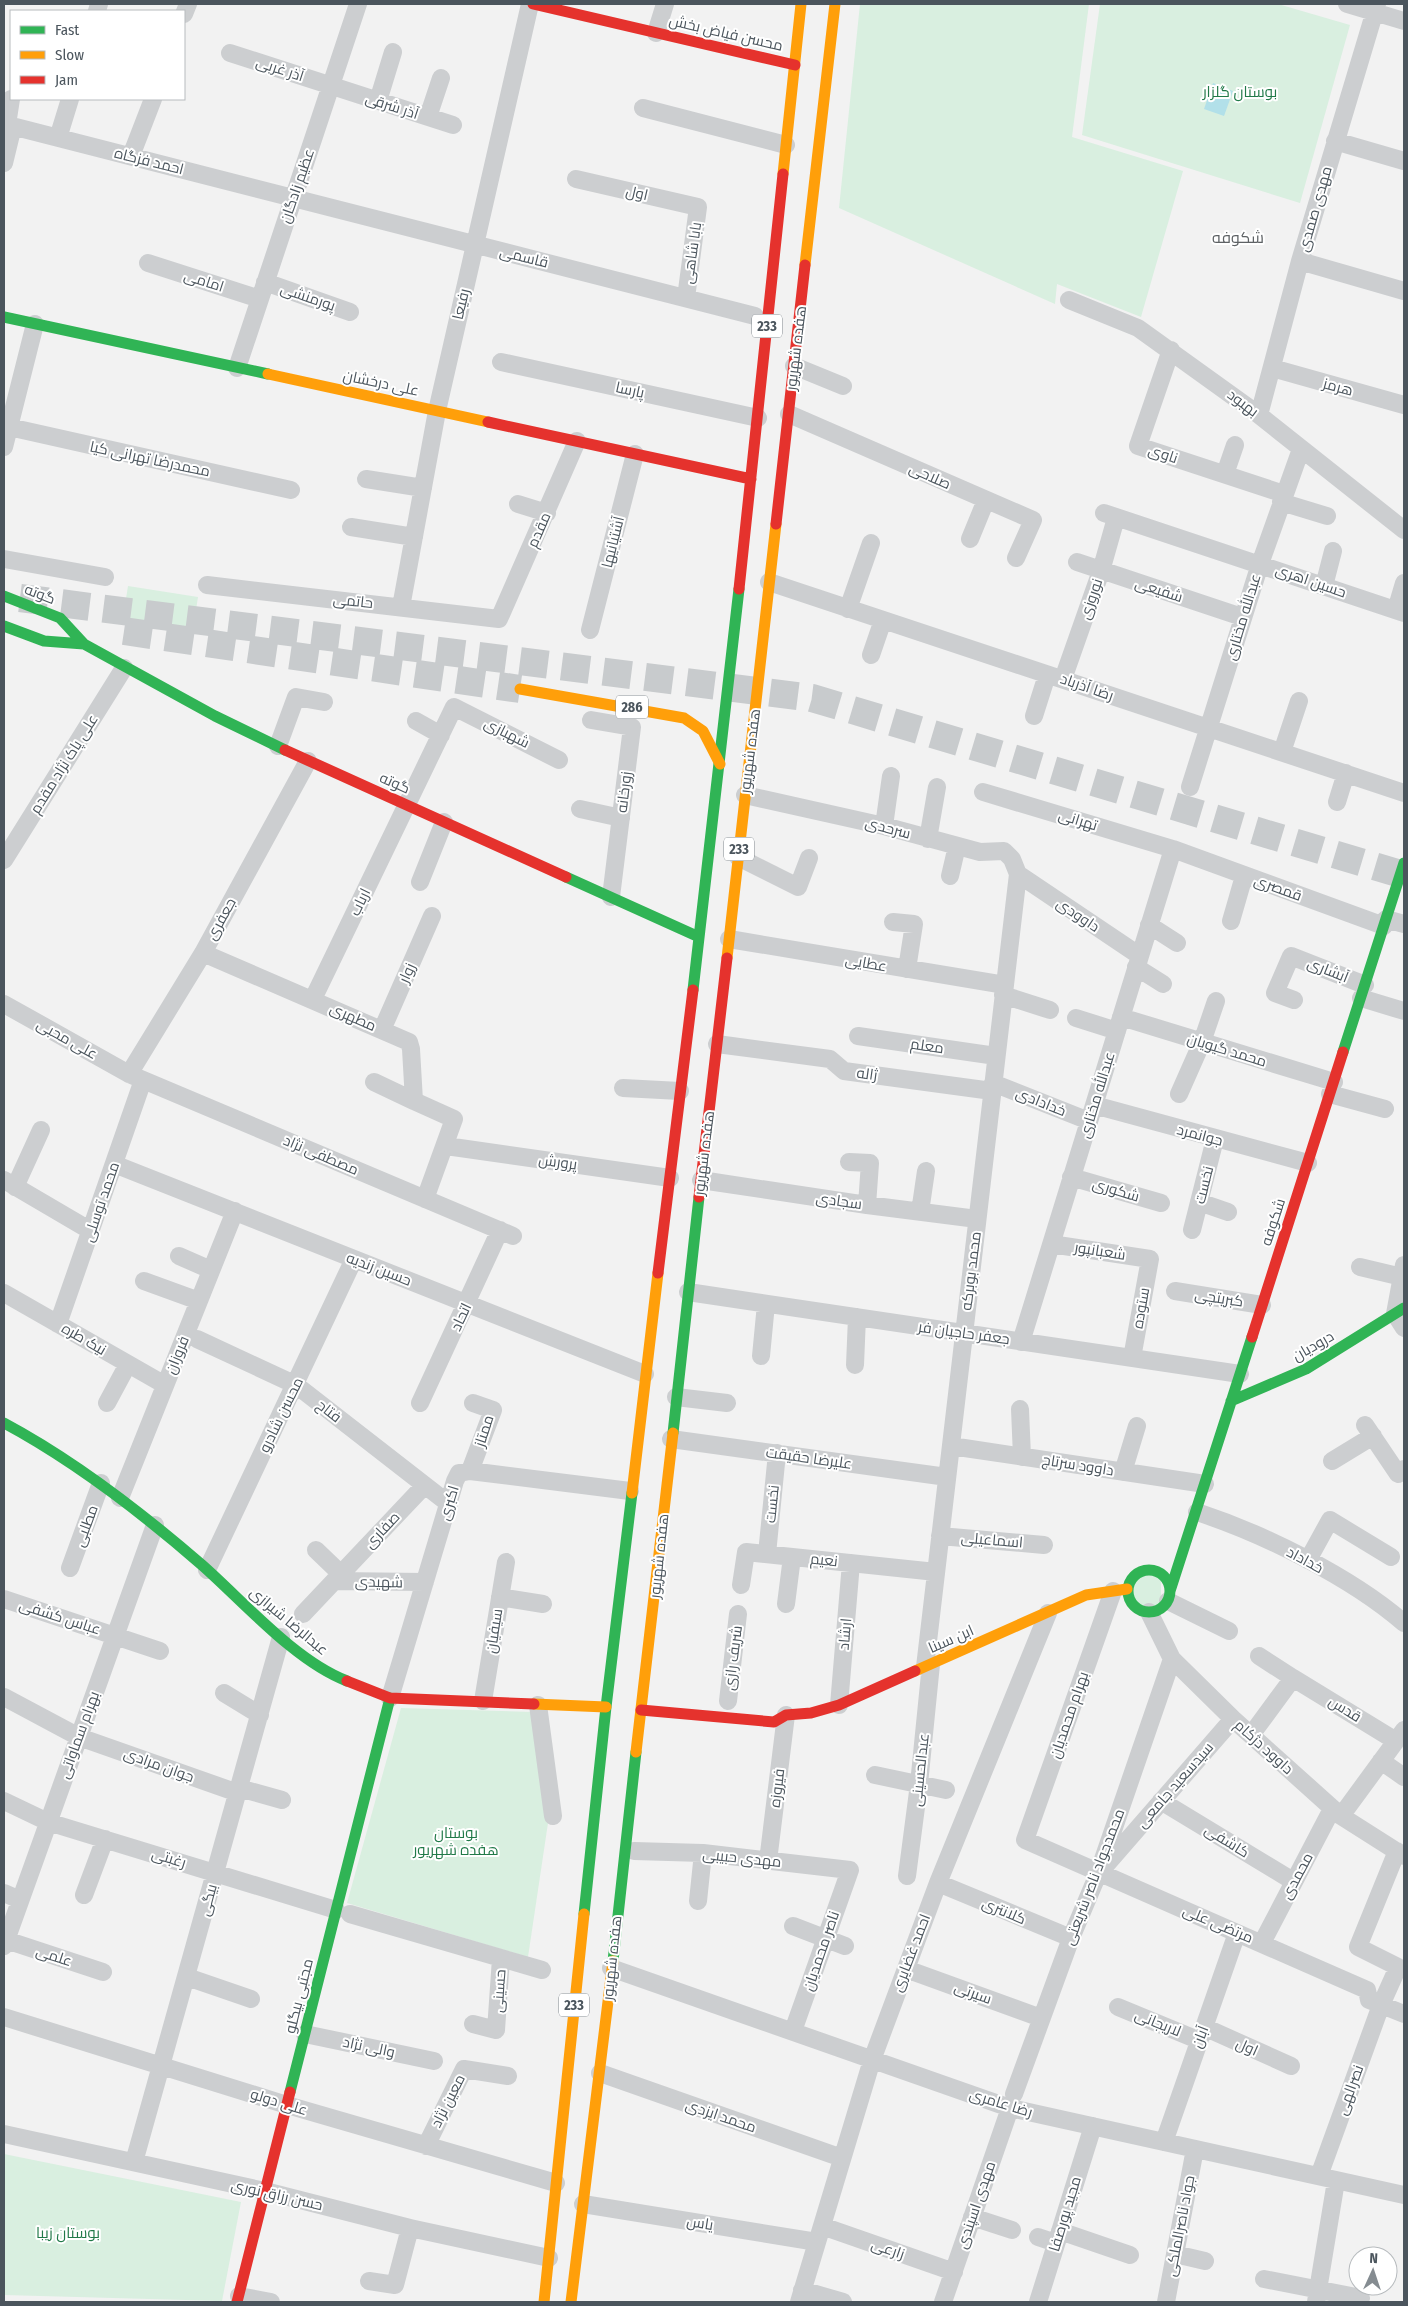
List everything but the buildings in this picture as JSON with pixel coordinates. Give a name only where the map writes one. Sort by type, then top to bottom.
[{"type":"main road","name":"محسن فیاض بخش","points":[[531,4],[795,64]]},
{"type":"main road","name":"هفده شهریور","points":[[571,2302],[600,2073],[611,1968],[624,1706],[630,1491],[720,764],[801,4]]},
{"type":"main road","name":"هفده شهریور","points":[[624,1706],[648,1694],[671,1439],[836,4]]},
{"type":"main road","name":"علی درخشان","points":[[4,317],[751,479]]},
{"type":"main road","name":"گوته","points":[[4,596],[60,618],[84,644],[124,668],[308,761],[700,937]]},
{"type":"main road","name":"گوته","points":[[4,626],[44,641],[84,644]]},
{"type":"main road","name":"286","points":[[520,688],[684,718],[697,724],[706,733],[720,764]]},
{"type":"main road","name":"شکوفه","points":[[1169,1596],[1404,863]]},
{"type":"main road","name":"درودیان","points":[[1231,1401],[1306,1369],[1401,1317]]},
{"type":"main road","name":"عبدالرضا شیرازی","points":[[4,1423],[38,1441],[101,1483],[207,1570],[281,1637],[329,1674],[390,1698],[538,1705],[624,1706]]},
{"type":"main road","points":[[1153,1570],[1165,1578],[1169,1596],[1162,1608],[1142,1612],[1120,1590],[1139,1572],[1153,1570]]},
{"type":"main road","name":"ابن سینا","points":[[624,1706],[774,1722],[780,1710],[811,1713],[838,1705],[1086,1595],[1120,1590]]},
{"type":"main road","name":"مجتبی بیگلو","points":[[238,2299],[305,2034],[343,1912],[390,1698]]},
{"type":"main road","name":"هفده شهریور","points":[[544,2302],[556,2184],[624,1706]]},
{"type":"street","name":"عظیم زادگان","points":[[237,368],[358,4]]},
{"type":"street","name":"رفیعا","points":[[401,607],[437,411],[531,4]]},
{"type":"street","points":[[656,32],[665,4]]},
{"type":"street","points":[[1347,4],[1376,8],[1404,21]]},
{"type":"street","name":"مهدی صمدی","points":[[1259,415],[1300,261],[1376,8]]},
{"type":"street","points":[[378,101],[393,52]]},
{"type":"street","name":"آذر غربی","points":[[230,53],[331,86]]},
{"type":"street","points":[[428,117],[441,78]]},
{"type":"street","name":"آذر شرقی","points":[[331,86],[453,125]]},
{"type":"street","points":[[4,163],[12,100]]},
{"type":"street","points":[[58,138],[70,100]]},
{"type":"street","points":[[131,156],[153,100]]},
{"type":"street","points":[[643,108],[786,145]]},
{"type":"street","name":"احمد فزگاه","points":[[8,125],[293,198]]},
{"type":"street","points":[[1335,141],[1404,161]]},
{"type":"street","name":"اول","points":[[576,178],[698,207]]},
{"type":"street","name":"قاسمی","points":[[293,198],[755,316]]},
{"type":"street","name":"بابا شاهی","points":[[686,298],[698,207]]},
{"type":"street","points":[[1300,261],[1404,291]]},
{"type":"street","name":"امامی","points":[[148,262],[262,291]]},
{"type":"street","name":"پورمنشی","points":[[262,291],[350,312]]},
{"type":"street","name":"بهبود","points":[[1068,300],[1138,328],[1171,350],[1259,415],[1404,530]]},
{"type":"street","points":[[4,447],[35,324]]},
{"type":"street","name":"ناوی","points":[[1171,350],[1138,446],[1225,474],[1327,516]]},
{"type":"street","name":"پارسا","points":[[501,362],[758,418]]},
{"type":"street","points":[[794,366],[844,386]]},
{"type":"street","name":"هرمز","points":[[1272,368],[1404,405]]},
{"type":"street","name":"صلاحی","points":[[788,414],[1034,520],[1016,558]]},
{"type":"street","name":"محمدرضا تهرانی کیا","points":[[9,427],[291,490]]},
{"type":"street","name":"مقدم","points":[[499,619],[577,441]]},
{"type":"street","points":[[1225,474],[1235,445]]},
{"type":"street","name":"عبدالله مختاری","points":[[1190,787],[1242,617],[1282,498],[1301,449]]},
{"type":"street","name":"آشتیانیها","points":[[590,630],[635,454]]},
{"type":"street","points":[[366,479],[423,488]]},
{"type":"street","points":[[970,538],[986,500]]},
{"type":"street","points":[[518,504],[547,513]]},
{"type":"street","name":"حسین اهری","points":[[1110,516],[1400,611]]},
{"type":"street","name":"نوروزی","points":[[1034,716],[1055,677],[1101,571],[1110,516]]},
{"type":"street","points":[[351,527],[414,536]]},
{"type":"street","points":[[848,609],[871,543]]},
{"type":"street","points":[[1324,586],[1333,551]]},
{"type":"street","points":[[4,559],[106,576]]},
{"type":"street","name":"شفیعی","points":[[1077,562],[1242,617]]},
{"type":"street","name":"رضا آذرباد","points":[[769,582],[1209,730],[1282,752],[1404,793]]},
{"type":"street","points":[[1400,611],[1404,583]]},
{"type":"street","name":"حاتمی","points":[[207,585],[499,619]]},
{"type":"street","points":[[872,654],[883,620]]},
{"type":"street","name":"علی پاک نژاد مقدم","points":[[4,860],[124,668]]},
{"type":"street","points":[[278,746],[296,697],[324,702]]},
{"type":"street","points":[[1282,752],[1299,701]]},
{"type":"street","name":"ارباب","points":[[313,999],[454,707]]},
{"type":"street","name":"شهبازی","points":[[454,707],[560,760]]},
{"type":"street","name":"زورخانه","points":[[591,720],[632,727],[611,897]]},
{"type":"street","points":[[416,721],[441,735]]},
{"type":"street","name":"جعفری","points":[[136,1077],[308,761]]},
{"type":"street","points":[[1337,802],[1346,773]]},
{"type":"street","points":[[884,826],[891,776]]},
{"type":"street","points":[[928,839],[937,787]]},
{"type":"street","name":"تهرانی","points":[[983,792],[1172,849]]},
{"type":"street","name":"سرحدی","points":[[745,795],[884,826],[980,852],[1004,851],[1012,859],[1018,874]]},
{"type":"street","points":[[580,809],[621,818]]},
{"type":"street","points":[[420,882],[444,822]]},
{"type":"street","points":[[950,876],[958,846]]},
{"type":"street","name":"عبدالله مختاری","points":[[1021,1342],[1172,849]]},
{"type":"street","name":"قمصری","points":[[1172,849],[1244,876],[1385,923],[1404,924]]},
{"type":"street","points":[[738,857],[798,887],[809,858]]},
{"type":"street","name":"داوودی","points":[[1018,874],[1138,962],[1163,984]]},
{"type":"street","name":"محمد بوبرکه","points":[[928,1666],[940,1536],[1018,874]]},
{"type":"street","points":[[1231,921],[1244,876]]},
{"type":"street","name":"زوار","points":[[382,1030],[432,916]]},
{"type":"street","points":[[893,922],[914,924],[907,969]]},
{"type":"street","points":[[1149,925],[1177,943]]},
{"type":"street","name":"عطایی","points":[[728,939],[907,969],[1004,990],[1050,1010]]},
{"type":"street","name":"مطهری","points":[[203,953],[313,999],[408,1042],[411,1049],[414,1101]]},
{"type":"street","name":"آبشاری","points":[[1294,1000],[1275,993],[1291,956],[1363,992]]},
{"type":"street","points":[[1363,992],[1404,1012]]},
{"type":"street","points":[[1179,1094],[1202,1042],[1216,1001]]},
{"type":"street","name":"علی محبی","points":[[4,1004],[136,1077]]},
{"type":"street","name":"محمد گیویان","points":[[1076,1018],[1119,1024],[1202,1042],[1332,1088],[1385,1110]]},
{"type":"street","name":"معلم","points":[[858,1036],[996,1056]]},
{"type":"street","name":"ژاله","points":[[717,1044],[830,1059],[844,1071],[993,1086]]},
{"type":"street","name":"محمد توسلی","points":[[58,1324],[114,1164],[136,1077]]},
{"type":"street","name":"مصطفی نژاد","points":[[136,1077],[507,1233]]},
{"type":"street","points":[[374,1082],[454,1119],[446,1146],[425,1199]]},
{"type":"street","name":"خدادادی","points":[[993,1086],[1091,1113]]},
{"type":"street","points":[[623,1088],[680,1091]]},
{"type":"street","name":"جوانمرد","points":[[1091,1113],[1215,1139],[1308,1163]]},
{"type":"street","points":[[41,1130],[9,1183],[91,1231]]},
{"type":"street","name":"نخست","points":[[1192,1230],[1215,1139]]},
{"type":"street","name":"پرورش","points":[[446,1146],[670,1178]]},
{"type":"street","points":[[849,1162],[870,1163],[867,1205]]},
{"type":"street","name":"حسین زندیه","points":[[114,1164],[645,1374]]},
{"type":"street","points":[[920,1212],[926,1171]]},
{"type":"street","name":"شکوری","points":[[1071,1177],[1161,1203]]},
{"type":"street","name":"سجادی","points":[[701,1180],[867,1205],[977,1219]]},
{"type":"street","points":[[1199,1202],[1228,1212]]},
{"type":"street","name":"فروزان","points":[[120,1498],[235,1212]]},
{"type":"street","name":"اتحاد","points":[[420,1403],[467,1303],[507,1233]]},
{"type":"street","name":"شعبانپور","points":[[1051,1244],[1150,1259]]},
{"type":"street","points":[[179,1256],[211,1270]]},
{"type":"street","name":"محسن شادرو","points":[[207,1570],[354,1259]]},
{"type":"street","name":"ستوده","points":[[1132,1358],[1150,1259]]},
{"type":"street","points":[[1360,1268],[1403,1271],[1401,1317]]},
{"type":"street","points":[[144,1281],[199,1301]]},
{"type":"street","name":"کبریتچی","points":[[1175,1291],[1262,1305]]},
{"type":"street","name":"جعفر حاجیان فر","points":[[688,1292],[1240,1374]]},
{"type":"street","name":"نیک طره","points":[[4,1293],[165,1385]]},
{"type":"street","points":[[761,1356],[766,1304]]},
{"type":"street","points":[[855,1365],[857,1317]]},
{"type":"street","name":"فتاح","points":[[197,1339],[296,1385],[449,1504]]},
{"type":"street","points":[[107,1403],[128,1364]]},
{"type":"street","points":[[676,1397],[728,1403]]},
{"type":"street","name":"ممتاز","points":[[470,1471],[493,1410],[473,1404]]},
{"type":"street","points":[[1020,1409],[1022,1457]]},
{"type":"street","points":[[1123,1472],[1137,1426]]},
{"type":"street","points":[[1332,1461],[1369,1431],[1398,1474],[1404,1470]]},
{"type":"street","name":"علیرضا حقیقت","points":[[671,1439],[947,1478]]},
{"type":"street","name":"داوود سرتاج","points":[[951,1446],[1205,1484]]},
{"type":"street","name":"نخست","points":[[767,1554],[777,1454]]},
{"type":"street","name":"اکبری","points":[[390,1698],[459,1473],[470,1471],[630,1491]]},
{"type":"street","name":"مطلبی","points":[[70,1568],[101,1483]]},
{"type":"street","name":"صفاری","points":[[303,1614],[424,1486]]},
{"type":"street","name":"خداداد","points":[[1197,1512],[1231,1523],[1308,1560],[1383,1605],[1404,1623]]},
{"type":"street","points":[[1308,1560],[1330,1520],[1391,1557]]},
{"type":"street","name":"بهرام سماواتی","points":[[5,1943],[155,1526]]},
{"type":"street","name":"اسماعیلی","points":[[940,1536],[1044,1545]]},
{"type":"street","points":[[316,1550],[337,1578]]},
{"type":"street","name":"نعیم","points":[[741,1585],[746,1552],[936,1572]]},
{"type":"street","points":[[786,1604],[792,1557]]},
{"type":"street","name":"سیفیان","points":[[482,1701],[506,1562]]},
{"type":"street","name":"ارشاد","points":[[838,1705],[852,1563]]},
{"type":"street","name":"شهیدی","points":[[337,1578],[425,1582]]},
{"type":"street","name":"بهرام محمدیان","points":[[1025,1840],[1120,1590]]},
{"type":"street","points":[[1169,1596],[1229,1631]]},
{"type":"street","points":[[500,1597],[543,1604]]},
{"type":"street","name":"عباس کشفی","points":[[4,1599],[160,1651]]},
{"type":"street","name":"احمد غضایری","points":[[800,2296],[872,2060],[938,1883],[1048,1612]]},
{"type":"street","name":"داوود دژکام","points":[[1149,1612],[1172,1659],[1233,1719],[1336,1812],[1401,1853]]},
{"type":"street","name":"شریف رازی","points":[[728,1701],[738,1614]]},
{"type":"street","name":"بیگی","points":[[134,2162],[281,1637]]},
{"type":"street","name":"قدس","points":[[1259,1656],[1293,1678],[1400,1736]]},
{"type":"street","name":"محمدجواد ناصر شریعتی","points":[[1012,2101],[1071,1938],[1098,1874],[1172,1659]]},
{"type":"street","name":"عبدالحسینی","points":[[906,1876],[919,1784],[928,1666]]},
{"type":"street","points":[[1251,1735],[1293,1678]]},
{"type":"street","points":[[224,1693],[260,1715]]},
{"type":"street","name":"جوان مرادی","points":[[4,1697],[79,1737],[239,1791],[282,1800]]},
{"type":"street","points":[[538,1705],[553,1816]]},
{"type":"street","name":"فیروزه","points":[[768,1861],[780,1710]]},
{"type":"street","name":"سیدسعید جامعی","points":[[1098,1874],[1233,1719]]},
{"type":"street","name":"محمدی","points":[[1262,1943],[1293,1881],[1336,1812],[1381,1761],[1400,1736]]},
{"type":"street","points":[[1381,1761],[1404,1777]]},
{"type":"street","points":[[875,1776],[946,1790]]},
{"type":"street","name":"رغبتی","points":[[4,1801],[48,1822],[343,1912],[542,1970]]},
{"type":"street","name":"کاشفی","points":[[1161,1801],[1293,1881]]},
{"type":"street","points":[[84,1895],[106,1839]]},
{"type":"street","name":"مرتضی علی","points":[[1025,1840],[1098,1874],[1237,1932],[1367,1990],[1369,2000],[1404,2014]]},
{"type":"street","name":"مهدی حبیبی","points":[[634,1851],[703,1853],[850,1870]]},
{"type":"street","points":[[698,1901],[703,1853]]},
{"type":"street","name":"نصرالهی","points":[[1318,2176],[1381,2004],[1398,1967],[1358,1947],[1401,1853]]},
{"type":"street","name":"ناصر محمدیان","points":[[793,2031],[850,1870]]},
{"type":"street","name":"کلانتری","points":[[938,1883],[1071,1938]]},
{"type":"street","points":[[4,1893],[20,1900]]},
{"type":"street","points":[[793,1926],[845,1946]]},
{"type":"street","name":"آبان","points":[[1164,2142],[1237,1932]]},
{"type":"street","name":"علمی","points":[[5,1943],[103,1972]]},
{"type":"street","name":"حسینی","points":[[473,2024],[496,2030],[501,1958]]},
{"type":"street","name":"رضا عامری","points":[[611,1968],[872,2060],[1093,2126],[1404,2195]]},
{"type":"street","name":"سیرتی","points":[[906,1969],[1041,2018]]},
{"type":"street","points":[[187,1977],[251,1998]]},
{"type":"street","name":"لاریجانی","points":[[1118,2007],[1201,2034]]},
{"type":"street","name":"علی دولو","points":[[4,2017],[287,2105],[556,2184]]},
{"type":"street","name":"والی نژاد","points":[[305,2034],[434,2061]]},
{"type":"street","name":"اول","points":[[1201,2034],[1291,2066]]},
{"type":"street","name":"معین نژاد","points":[[426,2146],[464,2069],[508,2076]]},
{"type":"street","name":"محمد ایزدی","points":[[600,2073],[842,2158]]},
{"type":"street","name":"مهدی اسپندی","points":[[943,2302],[1012,2101]]},
{"type":"street","name":"مجید پورصفا","points":[[1038,2302],[1093,2126]]},
{"type":"street","name":"حسن رزاق نوری","points":[[4,2134],[265,2191],[410,2228],[549,2258]]},
{"type":"street","name":"جواد ناصرالملکی","points":[[1166,2302],[1195,2149]]},
{"type":"street","points":[[1317,2296],[1336,2181]]},
{"type":"street","name":"یاس","points":[[583,2204],[819,2234]]},
{"type":"street","points":[[972,2217],[1012,2230]]},
{"type":"street","points":[[370,2281],[395,2285],[410,2228]]},
{"type":"street","name":"زارعی","points":[[819,2234],[954,2272]]},
{"type":"street","points":[[1038,2237],[1058,2237],[1130,2255]]},
{"type":"street","points":[[1175,2254],[1205,2261]]},
{"type":"street","points":[[1264,2279],[1317,2296],[1361,2298]]},
{"type":"street","points":[[800,2296],[843,2302]]},
{"type":"street","points":[[238,2299],[272,2302]]},
{"type":"green space","points":[[860,4],[1089,4],[1072,137],[1183,171],[1141,317],[1057,284],[1055,304],[839,208]]},
{"type":"green space","name":"بوستان گلزار","points":[[1100,4],[1278,4],[1350,25],[1300,203],[1082,135]]},
{"type":"green space","points":[[128,586],[198,597],[193,629],[123,618]]},
{"type":"green space","points":[[1151,1574],[1161,1579],[1161,1604],[1152,1607],[1144,1606],[1138,1602],[1134,1596],[1133,1589],[1141,1577]]},
{"type":"green space","name":"بوستان هفده شهریور","points":[[401,1708],[533,1712],[548,1823],[528,1957],[347,1903]]},
{"type":"green space","name":"بوستان زیبا","points":[[4,2154],[241,2202],[222,2301],[4,2295]]},
{"type":"water","points":[[1213,83],[1233,91],[1224,116],[1204,109]]},
{"type":"tunnel","points":[[20,598],[812,698],[1404,875]]},
{"type":"tunnel","points":[[124,631],[520,689]]},
{"type":"traffic: fast","points":[[4,317],[268,374]]},
{"type":"traffic: fast","points":[[693,990],[739,589]]},
{"type":"traffic: fast","points":[[4,596],[60,618],[84,644],[215,716],[285,750]]},
{"type":"traffic: fast","points":[[4,626],[44,641],[84,644]]},
{"type":"traffic: fast","points":[[1343,1052],[1404,863]]},
{"type":"traffic: fast","points":[[566,877],[699,937]]},
{"type":"traffic: fast","points":[[673,1433],[699,1197]]},
{"type":"traffic: fast","points":[[1231,1401],[1306,1369],[1404,1308]]},
{"type":"traffic: fast","points":[[1170,1591],[1252,1337]]},
{"type":"traffic: fast","points":[[4,1423],[56,1454],[107,1488],[202,1565],[289,1645],[308,1660],[347,1681]]},
{"type":"traffic: fast","points":[[584,1914],[606,1707],[632,1493]]},
{"type":"traffic: fast","points":[[1153,1570],[1161,1573],[1167,1579],[1170,1591],[1167,1603],[1161,1609],[1145,1612],[1137,1609],[1131,1603],[1128,1587],[1131,1579],[1137,1573],[1153,1570]]},
{"type":"traffic: fast","points":[[290,2092],[390,1698]]},
{"type":"traffic: fast","points":[[613,1961],[636,1752]]},
{"type":"traffic: slow","points":[[783,174],[801,4]]},
{"type":"traffic: slow","points":[[805,265],[835,4]]},
{"type":"traffic: slow","points":[[268,374],[488,422]]},
{"type":"traffic: slow","points":[[727,958],[776,524]]},
{"type":"traffic: slow","points":[[520,689],[684,718],[703,731],[720,764]]},
{"type":"traffic: slow","points":[[632,1493],[658,1273]]},
{"type":"traffic: slow","points":[[636,1752],[673,1433]]},
{"type":"traffic: slow","points":[[915,1671],[1086,1595],[1127,1589]]},
{"type":"traffic: slow","points":[[534,1704],[606,1707]]},
{"type":"traffic: slow","points":[[544,2302],[584,1914]]},
{"type":"traffic: slow","points":[[571,2302],[613,1961]]},
{"type":"traffic: jam","points":[[533,4],[795,65]]},
{"type":"traffic: jam","points":[[739,589],[783,174]]},
{"type":"traffic: jam","points":[[776,524],[805,265]]},
{"type":"traffic: jam","points":[[488,422],[751,479]]},
{"type":"traffic: jam","points":[[285,750],[566,877]]},
{"type":"traffic: jam","points":[[699,1197],[727,958]]},
{"type":"traffic: jam","points":[[658,1273],[693,990]]},
{"type":"traffic: jam","points":[[1252,1337],[1343,1052]]},
{"type":"traffic: jam","points":[[641,1710],[774,1722],[786,1715],[811,1713],[839,1705],[915,1671]]},
{"type":"traffic: jam","points":[[347,1681],[390,1698],[534,1704]]},
{"type":"traffic: jam","points":[[237,2302],[290,2092]]},
{"type":"district","name":"شکوفه","points":[[1238,237]]}]
